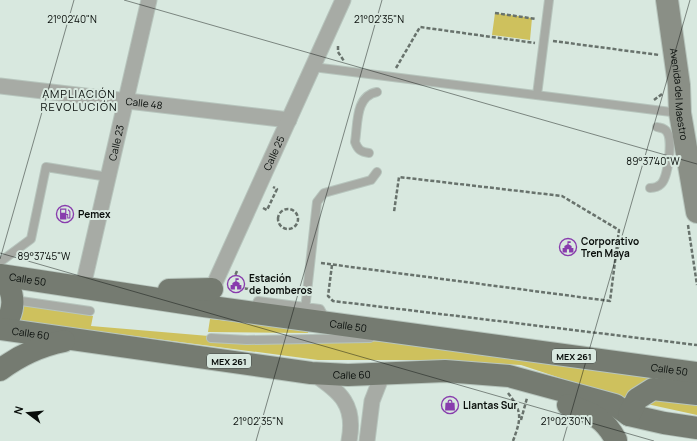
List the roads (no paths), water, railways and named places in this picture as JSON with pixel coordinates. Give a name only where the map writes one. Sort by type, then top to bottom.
[{"type":"main road","name":"Calle 50","points":[[0,275],[120,292],[208,297],[252,312],[305,313],[328,323],[697,373]]},
{"type":"main road","points":[[0,275],[10,288],[13,300],[11,314],[0,329]]},
{"type":"main road","name":"Calle 60","points":[[0,329],[311,373],[348,375],[445,371],[509,376],[614,405],[629,415],[664,423],[697,428]]},
{"type":"main road","points":[[0,370],[19,356],[45,345],[75,339]]},
{"type":"main road","points":[[415,372],[449,380],[502,385],[529,392],[594,414],[605,423],[616,440]]},
{"type":"main road","points":[[629,415],[637,399],[653,389],[697,394]]},
{"type":"street","name":"Calle 23","points":[[83,286],[149,0]]},
{"type":"street","name":"Calle 25","points":[[208,297],[343,0]]},
{"type":"street","name":"Avenida del Maestro","points":[[667,0],[679,85],[680,113],[697,212]]},
{"type":"street","name":"Calle 48","points":[[0,86],[289,120]]},
{"type":"street","points":[[697,91],[686,96],[682,101],[680,113],[686,124],[697,129]]},
{"type":"street","points":[[311,373],[327,383],[340,395],[349,408],[352,422],[349,441]]},
{"type":"street","points":[[366,441],[372,401],[383,373]]},
{"type":"street","points":[[616,440],[629,415]]},
{"type":"lane","points":[[537,95],[547,41],[546,20],[549,0]]},
{"type":"lane","points":[[312,68],[680,113]]},
{"type":"lane","points":[[369,153],[361,152],[357,148],[355,142],[361,102],[368,94],[377,92]]},
{"type":"lane","points":[[650,188],[655,188],[661,184],[664,179],[671,143],[668,132],[664,128],[657,127]]},
{"type":"lane","points":[[0,262],[31,239],[46,167],[108,177]]},
{"type":"lane","points":[[305,313],[317,202],[324,193],[371,180],[377,172]]},
{"type":"lane","points":[[13,300],[90,311]]},
{"type":"lane","points":[[211,338],[247,340],[365,338],[410,334]]},
{"type":"place","name":"Pemex","points":[[65,214]]},
{"type":"place","name":"Corporativo Tren Maya","points":[[568,247]]},
{"type":"place","name":"Estación de bomberos","points":[[236,284]]},
{"type":"place","name":"Llantas Sur","points":[[450,405]]},
{"type":"district","name":"AMPLIACIÓN REVOLUCIÓN","points":[[79,99]]}]
